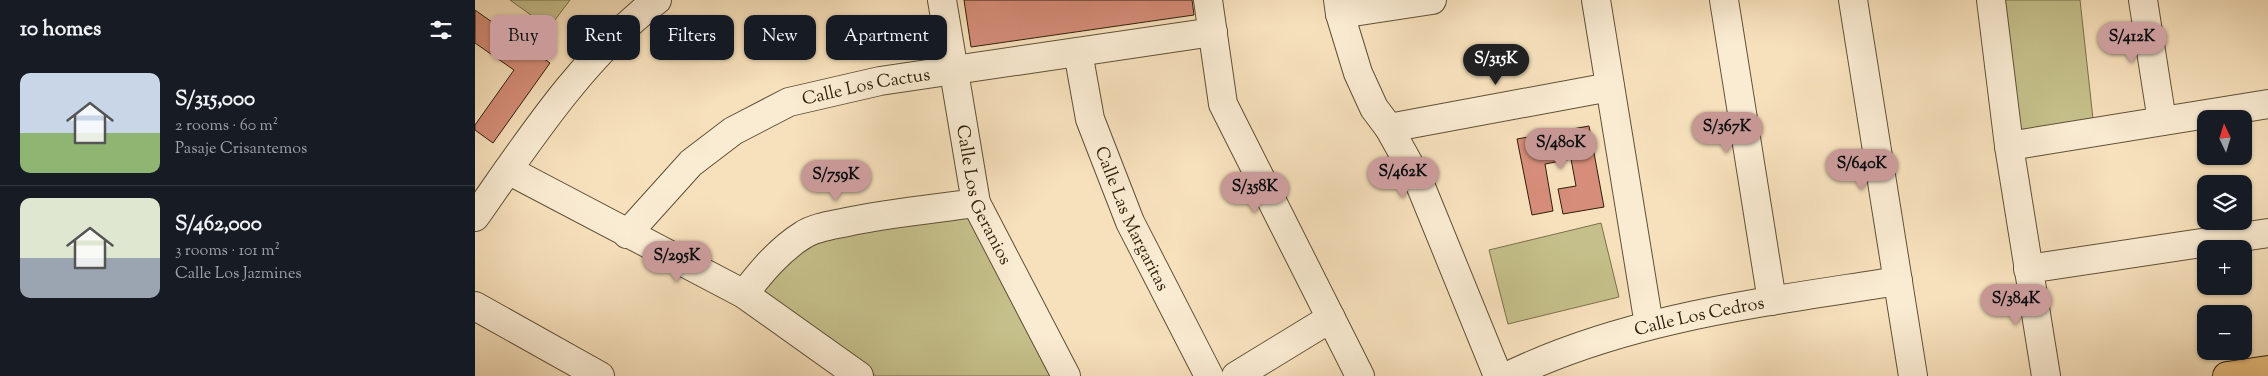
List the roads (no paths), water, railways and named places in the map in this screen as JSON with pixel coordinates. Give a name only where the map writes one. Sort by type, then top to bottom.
[{"type":"main road","points":[[2227,376],[2268,370]]},
{"type":"street","points":[[475,217],[583,70],[630,22],[656,0]]},
{"type":"street","name":"Calle Los Geranios","points":[[942,0],[976,203],[1066,376]]},
{"type":"street","points":[[1208,0],[1223,104],[1360,376]]},
{"type":"street","points":[[1432,0],[1339,7],[1358,73],[1374,108],[1389,128],[1419,182],[1498,376]]},
{"type":"street","points":[[1596,0],[1649,325]]},
{"type":"street","points":[[1724,0],[1771,301]]},
{"type":"street","points":[[1853,0],[1913,376]]},
{"type":"street","points":[[1991,0],[2009,146],[2046,376]]},
{"type":"street","points":[[2143,0],[2162,121]]},
{"type":"street","name":"Calle Los Cactus","points":[[627,234],[691,163],[733,131],[789,102],[880,81],[1213,32]]},
{"type":"street","name":"Calle Las Margaritas","points":[[1078,52],[1091,119],[1130,222],[1209,376]]},
{"type":"street","points":[[1389,128],[1610,87]]},
{"type":"street","points":[[2009,146],[2268,104]]},
{"type":"street","points":[[508,170],[744,294],[859,376]]},
{"type":"street","points":[[744,294],[760,273],[781,251],[805,234],[833,225],[872,217],[976,203]]},
{"type":"street","points":[[2028,269],[2268,233]]},
{"type":"street","name":"Calle Los Cedros","points":[[1509,376],[1539,361],[1649,325],[1771,301],[1898,281]]},
{"type":"street","points":[[475,306],[601,376]]},
{"type":"street","points":[[1236,376],[1331,318]]}]
